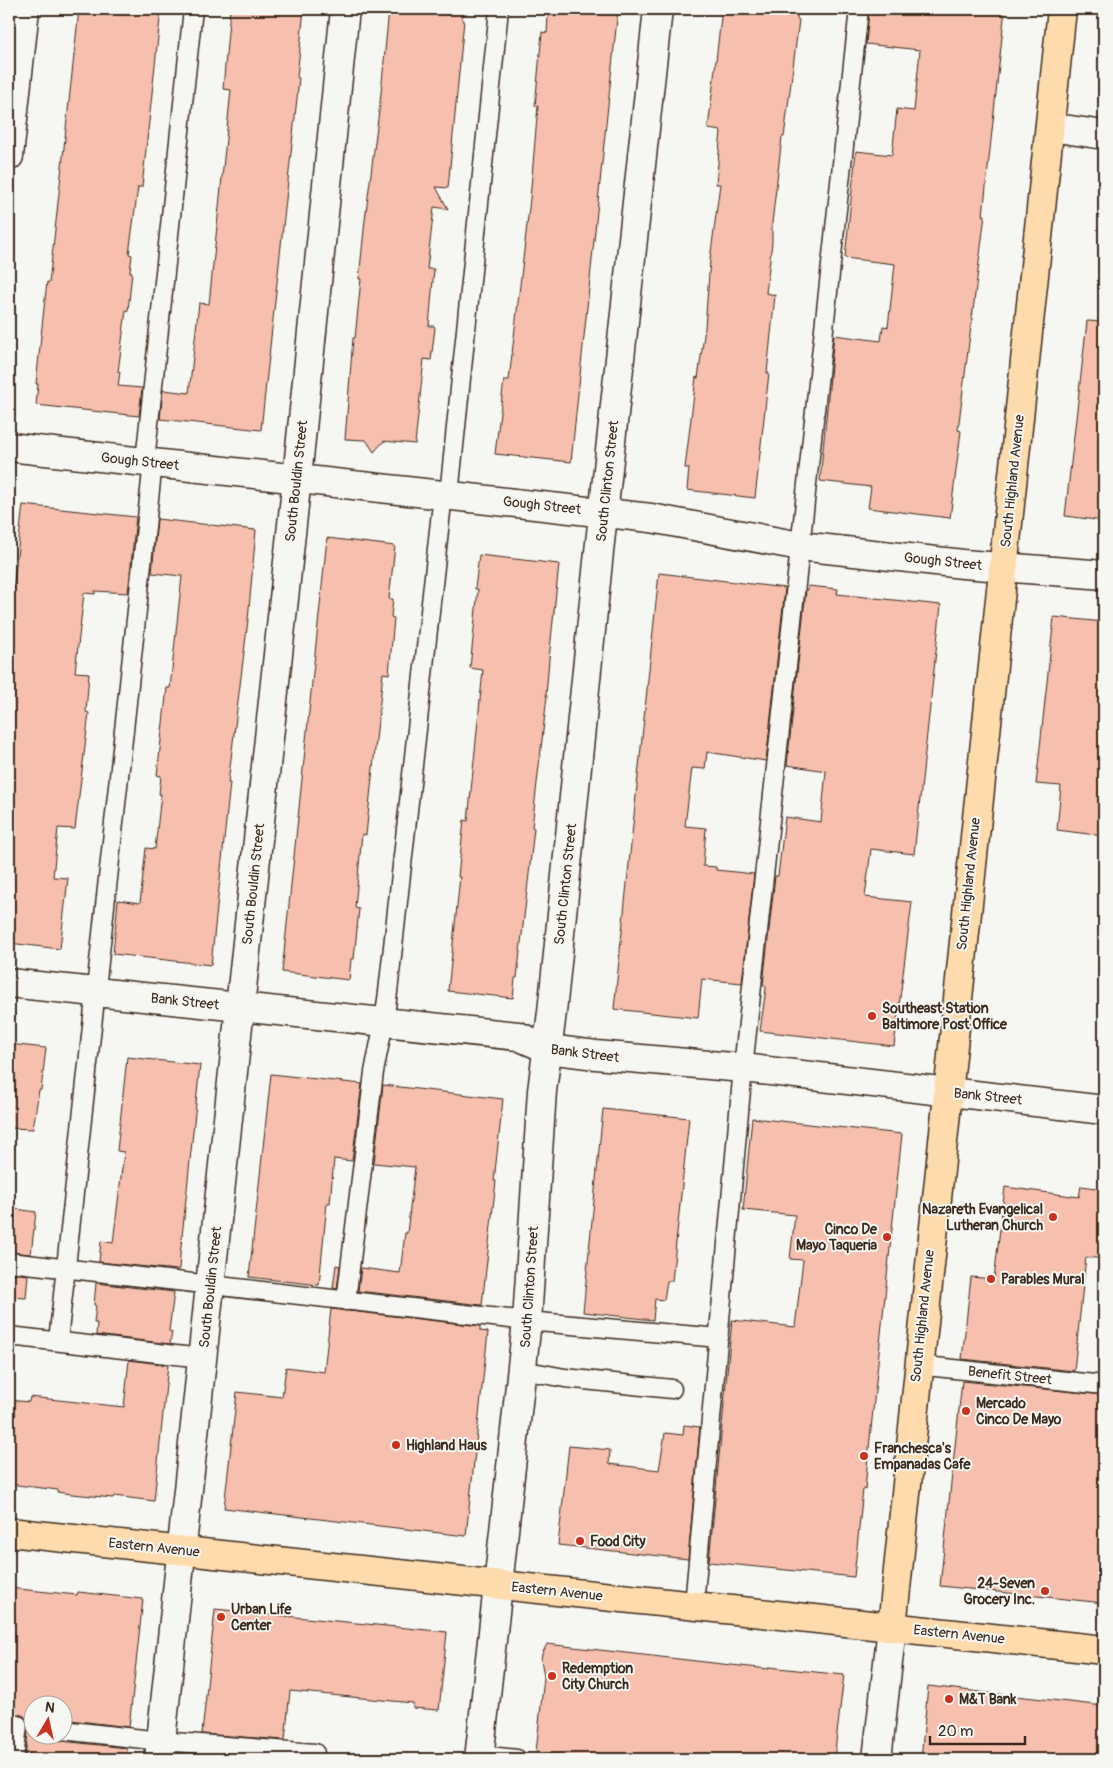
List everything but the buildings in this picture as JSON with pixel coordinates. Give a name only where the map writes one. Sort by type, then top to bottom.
[{"type":"main road","name":"South Highland Avenue","points":[[892,1627],[917,1365],[1062,9]]},
{"type":"main road","name":"Eastern Avenue","points":[[9,1532],[1104,1650]]},
{"type":"street","points":[[9,156],[25,9]]},
{"type":"street","name":"South Bouldin Street","points":[[160,1750],[346,9]]},
{"type":"street","name":"South Clinton Street","points":[[479,1757],[527,1321],[542,1091],[658,9]]},
{"type":"street","points":[[1050,128],[1104,135]]},
{"type":"street","name":"Gough Street","points":[[9,447],[604,512],[651,518],[800,546],[963,564],[1104,575]]},
{"type":"street","name":"Bank Street","points":[[9,983],[518,1036],[548,1049],[743,1068],[1104,1110]]},
{"type":"street","name":"South Highland Avenue","points":[[877,1759],[892,1627]]},
{"type":"lane","points":[[58,1342],[96,992],[193,9]]},
{"type":"lane","points":[[346,1301],[374,1072],[384,1022],[446,495],[499,9]]},
{"type":"lane","points":[[694,1605],[743,1068],[858,9]]},
{"type":"lane","points":[[9,1262],[527,1321],[719,1338]]},
{"type":"lane","points":[[9,1336],[202,1358]]},
{"type":"lane","name":"Benefit Street","points":[[917,1365],[1104,1385]]},
{"type":"lane","points":[[522,1370],[564,1378],[672,1389]]},
{"type":"lane","points":[[14,1759],[20,1725]]},
{"type":"lane","points":[[72,1732],[160,1750],[315,1754],[314,1759]]},
{"type":"lane","points":[[479,1757],[517,1759]]},
{"type":"place","name":"Southeast Station Baltimore Post Office","points":[[872,1016]]},
{"type":"place","name":"Nazareth Evangelical Lutheran Church","points":[[1053,1217]]},
{"type":"place","name":"Cinco De Mayo Taqueria","points":[[887,1237]]},
{"type":"place","name":"Parables Mural","points":[[991,1279]]},
{"type":"place","name":"Mercado Cinco De Mayo","points":[[966,1411]]},
{"type":"place","name":"Highland Haus","points":[[396,1445]]},
{"type":"place","name":"Franchesca's Empanadas Cafe","points":[[864,1456]]},
{"type":"place","name":"Food City","points":[[580,1541]]},
{"type":"place","name":"24-Seven Grocery Inc.","points":[[1045,1591]]},
{"type":"place","name":"Urban Life Center","points":[[221,1617]]},
{"type":"place","name":"Redemption City Church","points":[[552,1676]]},
{"type":"place","name":"M&T Bank","points":[[949,1699]]}]
